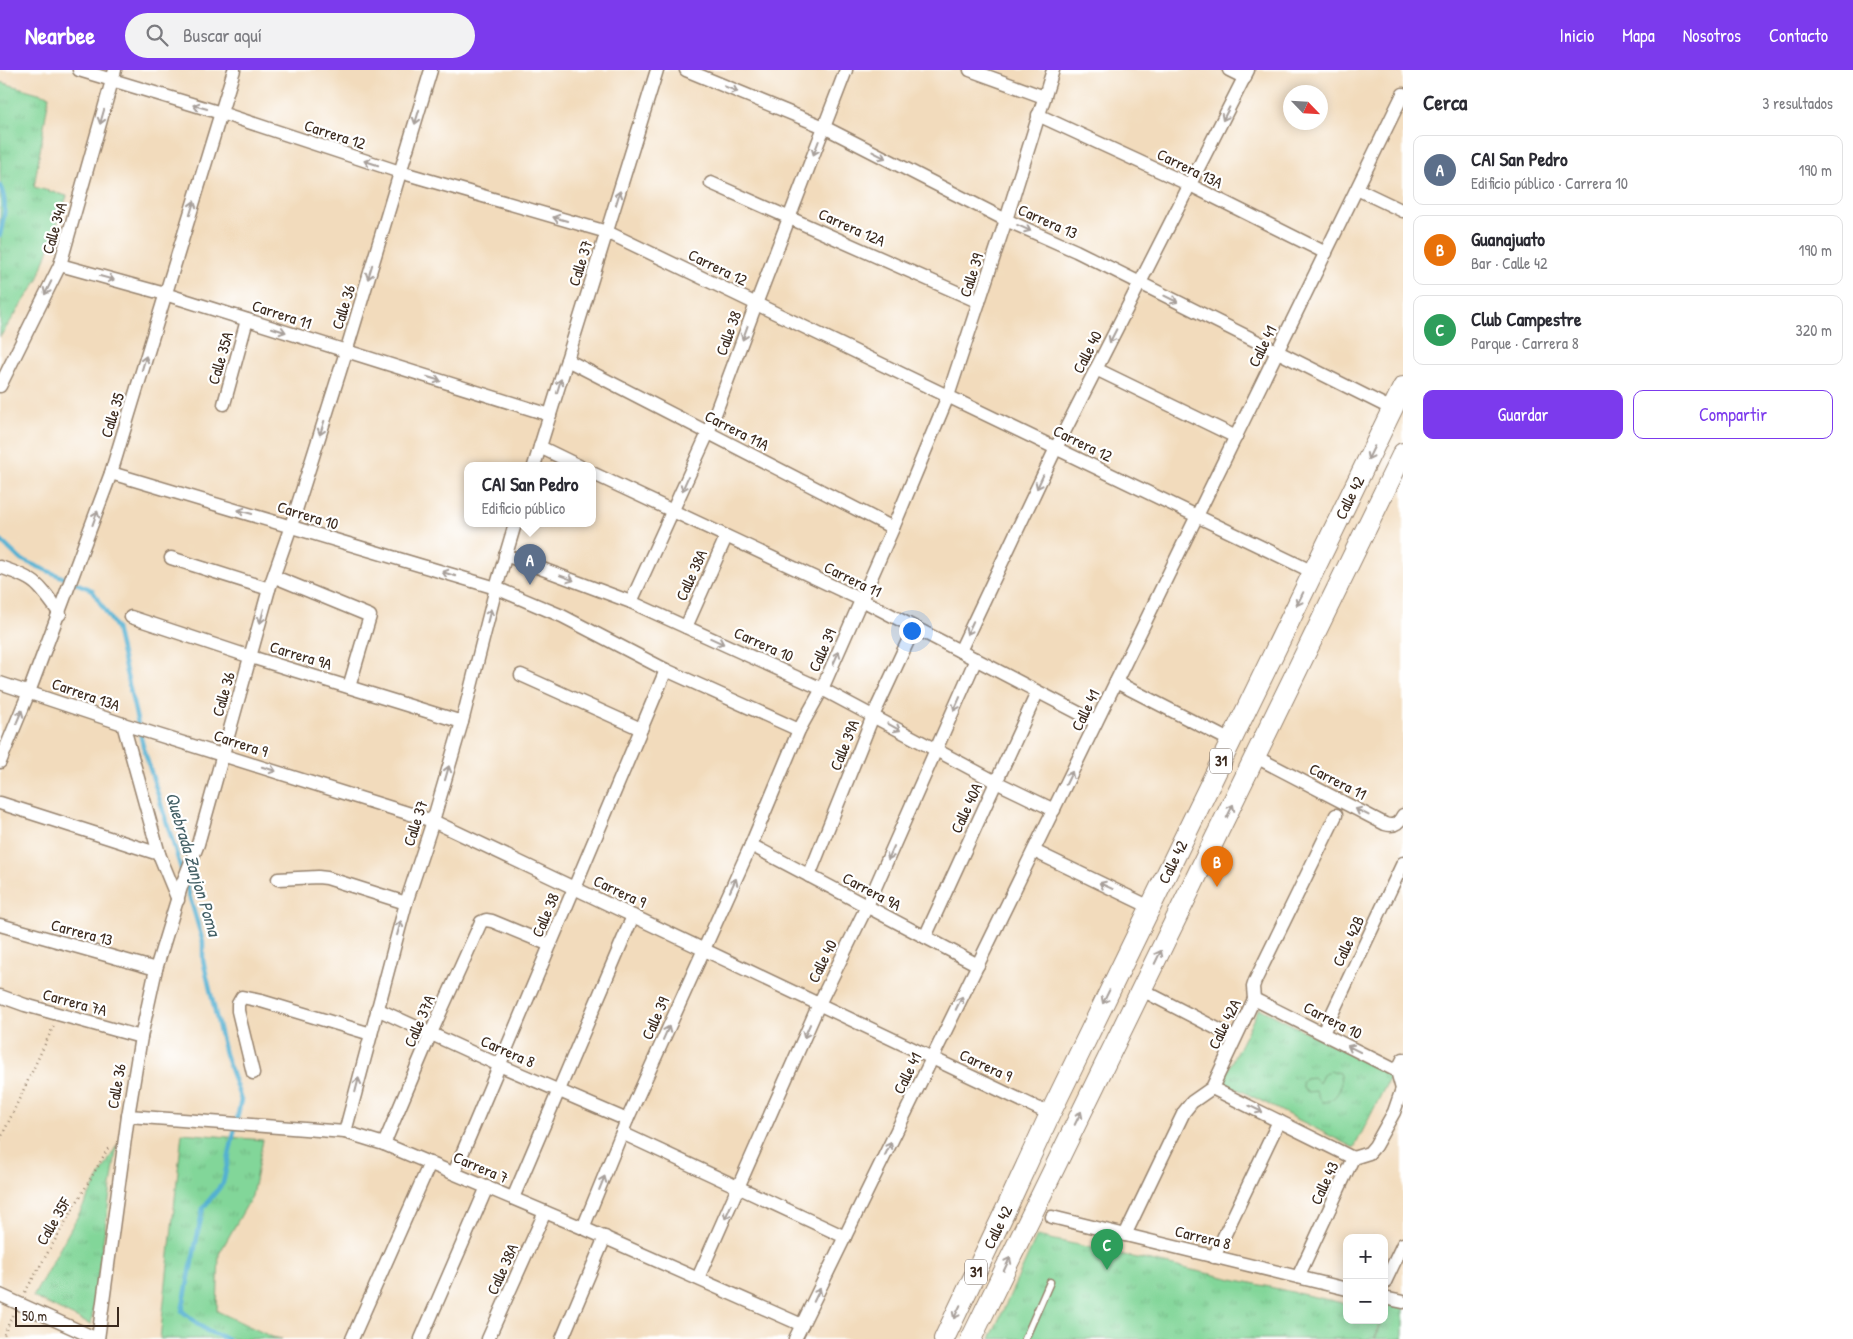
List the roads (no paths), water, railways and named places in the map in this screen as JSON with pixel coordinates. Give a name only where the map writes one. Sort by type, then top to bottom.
[{"type":"main road","name":"Calle 42","points":[[944,1339],[1050,1114],[1403,387]]},
{"type":"main road","name":"Calle 42","points":[[971,1339],[1031,1212],[1142,990],[1403,453]]},
{"type":"street","name":"Carrera 12","points":[[79,70],[114,75],[221,113],[400,172],[607,232],[1313,572]]},
{"type":"street","name":"Calle 35","points":[[0,762],[60,614],[111,473],[234,70]]},
{"type":"street","name":"Calle 36","points":[[98,1339],[128,1116],[141,1037],[156,969],[179,893],[198,844],[272,583],[346,352],[431,70]]},
{"type":"street","name":"Calle 37","points":[[535,462],[657,70]]},
{"type":"street","name":"Carrera 13","points":[[686,70],[824,127],[1006,220],[1140,283],[1392,409]]},
{"type":"street","name":"Calle 38","points":[[631,602],[708,433],[846,70]]},
{"type":"street","name":"Calle 39","points":[[583,1228],[622,1133],[752,845],[799,730],[822,689],[862,600],[948,396],[1053,70]]},
{"type":"street","points":[[1229,70],[1246,74]]},
{"type":"street","points":[[978,71],[1044,97]]},
{"type":"street","name":"Calle 40","points":[[960,651],[1056,448],[1246,74]]},
{"type":"street","name":"Calle 34A","points":[[0,386],[60,265],[114,75]]},
{"type":"street","name":"Calle 41","points":[[795,1339],[1403,94]]},
{"type":"street","name":"Carrera 13A","points":[[1038,114],[1190,185],[1326,253]]},
{"type":"street","name":"Carrera 12A","points":[[711,183],[979,302]]},
{"type":"street","points":[[1357,189],[1403,211]]},
{"type":"street","name":"Carrera 11","points":[[60,265],[165,294],[550,415]]},
{"type":"street","name":"Calle 35A","points":[[224,404],[247,320]]},
{"type":"street","name":"Carrera 11A","points":[[567,360],[893,528]]},
{"type":"street","points":[[1096,369],[1236,437]]},
{"type":"street","points":[[540,448],[570,462]]},
{"type":"street","name":"Carrera 10","points":[[111,473],[496,588],[562,616],[666,670],[799,730]]},
{"type":"street","name":"Carrera 11","points":[[596,475],[862,600],[1037,693],[1096,722]]},
{"type":"street","name":"Calle 37","points":[[345,1132],[406,903],[433,821],[462,722],[496,588],[514,527]]},
{"type":"street","name":"Calle 38A","points":[[686,627],[726,537]]},
{"type":"street","name":"Carrera 10","points":[[505,555],[631,602],[822,689],[936,751],[1054,810]]},
{"type":"street","points":[[171,558],[272,583],[370,616],[349,687]]},
{"type":"street","points":[[0,567],[26,576],[42,588],[60,614]]},
{"type":"street","name":"Carrera 9A","points":[[131,617],[251,657],[462,722]]},
{"type":"street","name":"Calle 39A","points":[[809,876],[873,716],[914,628]]},
{"type":"street","name":"Calle 40","points":[[698,1278],[819,1004],[867,906],[976,660]]},
{"type":"street","name":"Calle 38","points":[[454,1173],[666,670]]},
{"type":"street","points":[[521,675],[641,729]]},
{"type":"street","points":[[1116,682],[1231,741]]},
{"type":"street","name":"Carrera 13A","points":[[0,683],[128,726],[161,735]]},
{"type":"street","name":"Calle 40A","points":[[925,937],[1037,693]]},
{"type":"street","points":[[128,726],[159,854],[179,893]]},
{"type":"street","name":"Carrera 9","points":[[161,735],[433,821],[1050,1114]]},
{"type":"street","name":"Carrera 11","points":[[1256,757],[1386,824],[1398,827],[1403,815]]},
{"type":"street","points":[[0,803],[159,854]]},
{"type":"street","name":"Calle 42A","points":[[1126,1236],[1184,1112],[1192,1102],[1212,1088],[1254,999],[1255,982],[1336,815]]},
{"type":"street","name":"Carrera 9A","points":[[752,845],[978,965]]},
{"type":"street","points":[[1034,851],[1150,907]]},
{"type":"street","name":"Calle 42B","points":[[1323,1033],[1403,863]]},
{"type":"street","points":[[278,879],[327,878],[406,903]]},
{"type":"street","points":[[513,1198],[633,916]]},
{"type":"street","name":"Calle 37A","points":[[384,1144],[478,927],[482,922],[486,920],[492,921],[550,944]]},
{"type":"street","name":"Carrera 13","points":[[0,925],[156,969]]},
{"type":"street","points":[[1142,990],[1235,1038]]},
{"type":"street","name":"Carrera 7A","points":[[0,996],[59,1015],[141,1037]]},
{"type":"street","points":[[253,1073],[238,1011],[239,1000],[242,998],[261,1000],[371,1034]]},
{"type":"street","name":"Carrera 10","points":[[1254,999],[1323,1033],[1400,1065]]},
{"type":"street","name":"Carrera 8","points":[[377,1009],[628,1120]]},
{"type":"street","name":"Calle 43","points":[[1298,1277],[1353,1158],[1369,1153],[1398,1114],[1402,1089],[1400,1065]]},
{"type":"street","points":[[1212,1088],[1353,1158]]},
{"type":"street","name":"Carrera 7","points":[[128,1116],[345,1132],[384,1144],[605,1237],[802,1325]]},
{"type":"street","points":[[1214,1257],[1280,1121]]},
{"type":"street","points":[[622,1133],[845,1237]]},
{"type":"street","points":[[352,1339],[430,1163]]},
{"type":"street","points":[[421,1339],[487,1187]]},
{"type":"street","name":"Calle 38A","points":[[488,1339],[545,1212]]},
{"type":"street","name":"Carrera 8","points":[[1052,1217],[1343,1288]]},
{"type":"street","points":[[562,1339],[605,1237]]},
{"type":"street","points":[[1386,1279],[1403,1244]]},
{"type":"street","points":[[0,1295],[98,1339]]},
{"type":"street","points":[[1388,1299],[1403,1302]]},
{"type":"lane","points":[[1025,1339],[1050,1282]]},
{"type":"waterway","name":"Quebrada Zanjon Poma","points":[[0,186],[5,204],[0,235]]},
{"type":"waterway","name":"Quebrada Zanjon Poma","points":[[0,540],[20,559],[92,590],[116,628],[143,746],[183,875]]},
{"type":"waterway","name":"Quebrada Zanjon Poma","points":[[186,884],[203,942],[203,960],[225,1054],[241,1100],[223,1183],[203,1208],[182,1311],[207,1331],[228,1339]]},
{"type":"place","name":"CAI San Pedro","points":[[530,585]]},
{"type":"place","name":"Guanajuato","points":[[1217,887]]},
{"type":"place","name":"Club Campestre","points":[[1107,1270]]}]
